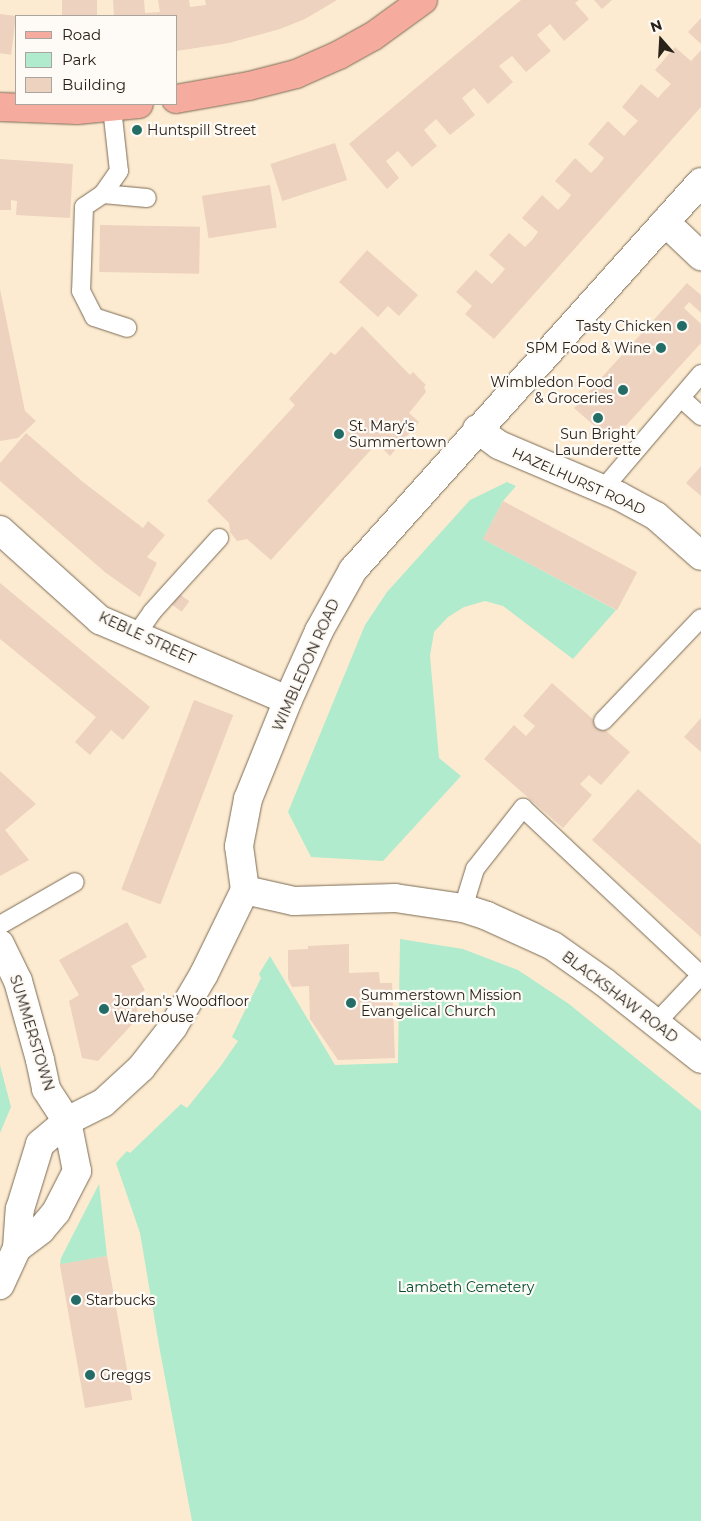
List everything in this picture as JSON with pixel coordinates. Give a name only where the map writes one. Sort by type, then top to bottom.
[{"type":"main road","points":[[178,99],[248,86],[296,74],[339,55],[372,37],[423,0]]},
{"type":"main road","points":[[0,107],[77,110],[132,105]]},
{"type":"street","name":"WIMBLEDON ROAD","points":[[245,890],[239,846],[244,814],[288,700],[319,631],[353,570],[477,429],[701,182]]},
{"type":"street","points":[[665,222],[701,256]]},
{"type":"street","name":"HAZELHURST ROAD","points":[[477,429],[498,445],[602,489],[656,516],[701,556]]},
{"type":"street","name":"KEBLE STREET","points":[[0,530],[100,620],[288,700]]},
{"type":"street","points":[[0,1285],[17,1248],[20,1209],[40,1144],[67,1121],[102,1102],[141,1068],[173,1028],[204,974],[245,890]]},
{"type":"street","name":"BLACKSHAW ROAD","points":[[245,890],[294,901],[396,898],[464,908],[487,916],[553,946],[604,982],[701,1059]]},
{"type":"street","name":"SUMMERSTOWN","points":[[0,944],[18,980],[46,1089],[67,1121]]},
{"type":"street","points":[[17,1248],[42,1230],[56,1212],[77,1170],[67,1121]]},
{"type":"lane","points":[[112,108],[118,171],[103,194],[84,207],[81,291],[94,317],[127,328]]},
{"type":"lane","points":[[103,194],[148,198]]},
{"type":"lane","points":[[602,489],[701,374]]},
{"type":"lane","points":[[681,398],[701,416]]},
{"type":"lane","points":[[136,635],[152,612],[219,538]]},
{"type":"lane","points":[[604,720],[701,618]]},
{"type":"lane","points":[[464,908],[475,869],[523,808],[701,975],[656,1022]]},
{"type":"lane","points":[[0,925],[76,882]]},
{"type":"green space","points":[[507,482],[516,486],[503,501],[483,539],[616,610],[573,659],[503,606],[485,601],[464,607],[448,617],[434,632],[430,656],[439,758],[461,776],[383,861],[311,857],[288,812],[365,625],[387,592],[470,500]]},
{"type":"green space","name":"Lambeth Cemetery","points":[[400,939],[463,949],[518,970],[569,1004],[701,1111],[701,1521],[192,1521],[140,1233],[116,1163],[127,1151],[130,1153],[181,1104],[187,1108],[220,1067],[238,1041],[232,1037],[261,978],[259,974],[270,956],[335,1065],[398,1063]]},
{"type":"green space","points":[[0,1065],[11,1107],[0,1133]]},
{"type":"green space","points":[[99,1184],[107,1256],[60,1265],[61,1258]]},
{"type":"building","points":[[62,0],[97,0],[97,15],[62,15]]},
{"type":"building","points":[[113,0],[144,0],[145,13],[160,12],[158,0],[189,0],[190,7],[206,5],[205,0],[337,0],[305,19],[280,29],[229,43],[178,51],[178,15],[114,15]]},
{"type":"building","points":[[521,0],[579,0],[575,3],[589,19],[564,41],[550,24],[537,35],[551,51],[526,72],[512,56],[499,66],[513,82],[488,104],[474,88],[462,98],[475,115],[450,135],[436,119],[424,130],[437,146],[412,167],[398,151],[386,161],[399,178],[387,189],[349,144]]},
{"type":"building","points":[[594,0],[612,0],[602,9]]},
{"type":"building","points":[[0,14],[15,16],[11,55],[0,53]]},
{"type":"building","points":[[701,18],[701,44],[688,32]]},
{"type":"building","points":[[675,47],[691,61],[701,50],[701,107],[494,339],[465,314],[472,306],[456,292],[476,270],[492,284],[505,269],[489,255],[509,233],[525,247],[532,240],[538,232],[522,218],[542,195],[558,210],[565,203],[571,195],[555,181],[575,158],[591,173],[598,166],[604,158],[588,144],[608,121],[624,136],[638,121],[622,107],[641,84],[658,98],[671,84],[655,70]]},
{"type":"building","points":[[335,143],[347,180],[282,201],[270,164]]},
{"type":"building","points":[[0,159],[73,164],[70,218],[16,215],[17,201],[11,200],[11,210],[0,210]]},
{"type":"building","points":[[270,185],[277,227],[209,238],[202,196]]},
{"type":"building","points":[[100,225],[200,227],[199,274],[99,272]]},
{"type":"building","points":[[367,250],[418,295],[399,316],[388,306],[378,317],[339,282]]},
{"type":"building","points":[[687,283],[701,295],[701,313],[689,302],[684,308],[701,324],[701,343],[612,441],[574,408]]},
{"type":"building","points":[[0,289],[25,411],[36,421],[18,438],[0,441]]},
{"type":"building","name":"St. Mary's Summertown","points":[[362,326],[410,375],[413,372],[426,385],[424,387],[426,392],[409,413],[419,422],[390,456],[377,443],[271,560],[247,539],[237,541],[230,532],[229,523],[207,501],[295,405],[289,399],[331,352],[335,355]]},
{"type":"building","points":[[26,433],[83,482],[143,528],[148,521],[165,535],[147,557],[157,563],[140,597],[106,573],[0,481],[0,463]]},
{"type":"building","points":[[701,466],[701,496],[686,483]]},
{"type":"building","points":[[503,501],[637,572],[617,610],[483,539]]},
{"type":"building","points":[[0,583],[150,707],[123,740],[111,730],[90,755],[75,742],[96,717],[0,639]]},
{"type":"building","points":[[178,593],[189,601],[182,612],[170,604]]},
{"type":"building","points":[[552,683],[630,752],[601,785],[589,775],[580,784],[592,795],[563,828],[484,759],[514,725],[526,736],[535,726],[523,716]]},
{"type":"building","points":[[194,700],[233,715],[160,905],[121,890]]},
{"type":"building","points":[[701,718],[701,752],[684,737]]},
{"type":"building","points":[[0,771],[36,804],[5,830],[29,860],[0,876]]},
{"type":"building","points":[[638,789],[701,845],[701,937],[592,840]]},
{"type":"building","points":[[127,922],[147,957],[131,966],[145,990],[134,998],[139,1017],[98,1061],[82,1058],[69,1001],[79,995],[59,960]]},
{"type":"building","name":"Summerstown Mission Evangelical Church","points":[[349,944],[349,973],[379,972],[380,983],[392,983],[395,1058],[338,1060],[310,1019],[309,986],[292,987],[288,979],[288,950],[308,949],[308,946]]},
{"type":"building","points":[[107,1256],[132,1400],[85,1408],[60,1264]]},
{"type":"place","name":"Huntspill Street","points":[[137,130]]},
{"type":"place","name":"Tasty Chicken","points":[[682,326]]},
{"type":"place","name":"SPM Food & Wine","points":[[661,348]]},
{"type":"place","name":"Wimbledon Food & Groceries","points":[[623,390]]},
{"type":"place","name":"Sun Bright Launderette","points":[[598,418]]},
{"type":"place","name":"St. Mary's Summertown","points":[[339,434]]},
{"type":"place","name":"Summerstown Mission Evangelical Church","points":[[351,1003]]},
{"type":"place","name":"Jordan's Woodfloor Warehouse","points":[[104,1009]]},
{"type":"place","name":"Starbucks","points":[[76,1300]]},
{"type":"place","name":"Greggs","points":[[90,1375]]}]
